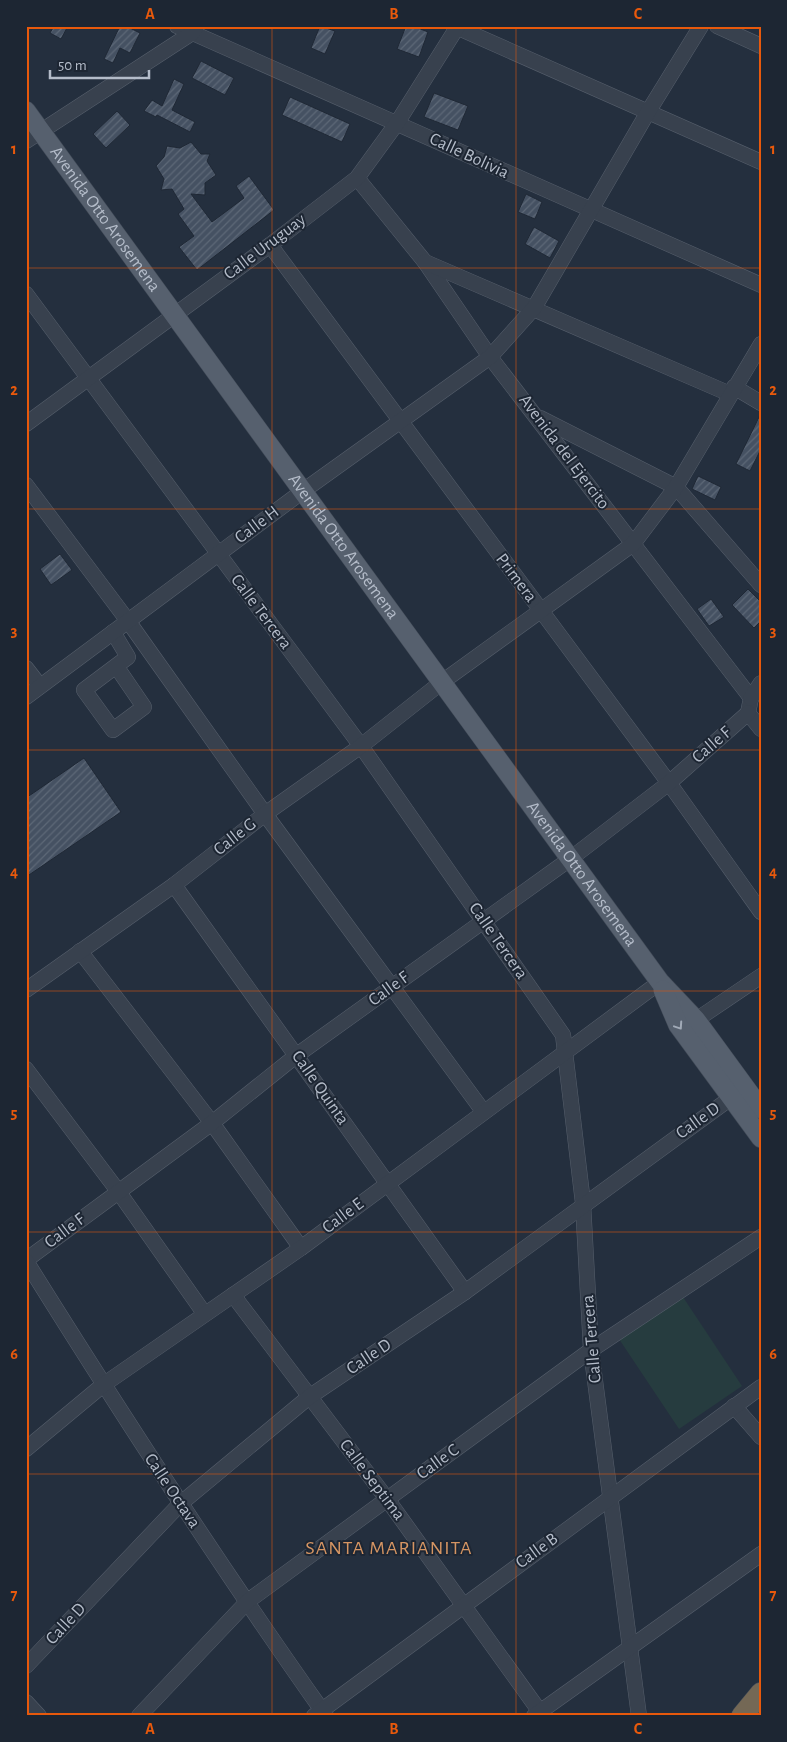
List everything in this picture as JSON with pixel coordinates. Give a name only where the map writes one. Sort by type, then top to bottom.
[{"type":"highway","points":[[742,1716],[761,1693]]},
{"type":"main road","name":"Avenida Otto Arosemena","points":[[26,111],[33,136],[175,315],[660,982],[696,1020],[738,1092],[761,1138]]},
{"type":"main road","name":"Avenida Otto Arosemena","points":[[660,982],[678,1025],[738,1092],[761,1109]]},
{"type":"street","name":"Calle Bolivia","points":[[177,26],[194,30],[590,211],[761,285]]},
{"type":"street","name":"Calle H","points":[[26,697],[303,491],[490,357],[534,308],[648,112],[701,26]]},
{"type":"street","points":[[717,26],[761,46]]},
{"type":"street","points":[[456,27],[761,162]]},
{"type":"street","name":"Calle Uruguay","points":[[26,424],[357,178],[397,123],[456,27]]},
{"type":"street","points":[[33,136],[194,30]]},
{"type":"street","name":"Avenida del Ejercito","points":[[357,178],[424,262],[490,357],[751,698]]},
{"type":"street","name":"Primera","points":[[270,244],[669,783],[761,912]]},
{"type":"street","points":[[424,262],[761,403]]},
{"type":"street","name":"Calle Tercera","points":[[26,294],[217,555],[361,746],[563,1035],[583,1203],[592,1350],[639,1716]]},
{"type":"street","name":"Calle G","points":[[26,990],[174,885],[265,814],[361,746],[442,682],[633,544],[676,487],[761,344]]},
{"type":"street","points":[[536,416],[676,487],[761,584]]},
{"type":"street","points":[[26,485],[128,621],[265,814],[484,1110]]},
{"type":"street","points":[[113,632],[128,655],[116,666]]},
{"type":"street","points":[[26,668],[40,686]]},
{"type":"street","points":[[761,683],[751,698],[748,713],[761,729]]},
{"type":"street","name":"Calle F","points":[[26,1260],[212,1123],[297,1055],[485,922],[669,783],[748,713]]},
{"type":"street","name":"Calle Quinta","points":[[174,885],[465,1292]]},
{"type":"street","points":[[80,951],[212,1123],[301,1248]]},
{"type":"street","points":[[696,1020],[761,976]]},
{"type":"street","name":"Calle E","points":[[26,1449],[103,1385],[204,1313],[301,1248],[484,1110],[660,982]]},
{"type":"street","points":[[26,1069],[118,1191],[204,1313]]},
{"type":"street","name":"Calle D","points":[[26,1666],[180,1504],[310,1397],[465,1292],[583,1203],[738,1092]]},
{"type":"street","name":"Calle C","points":[[139,1716],[248,1602],[592,1350],[761,1237]]},
{"type":"street","name":"Calle Octava","points":[[26,1260],[103,1385],[180,1504],[248,1602],[321,1713]]},
{"type":"street","name":"Calle Septima","points":[[232,1295],[387,1499],[539,1714]]},
{"type":"street","name":"Calle B","points":[[321,1713],[610,1497],[761,1387]]},
{"type":"street","points":[[734,1406],[761,1437]]},
{"type":"street","points":[[539,1714],[761,1554]]},
{"type":"street","points":[[26,1702],[39,1716]]},
{"type":"green space","points":[[683,1297],[742,1386],[679,1429],[619,1339]]},
{"type":"building","points":[[54,26],[68,26],[61,39],[50,33]]},
{"type":"building","points":[[120,26],[126,26],[140,33],[130,53],[120,48],[113,63],[104,59]]},
{"type":"building","points":[[320,26],[335,31],[325,54],[311,48]]},
{"type":"building","points":[[406,26],[413,26],[428,32],[419,57],[397,49]]},
{"type":"building","points":[[201,61],[234,78],[225,95],[192,78]]},
{"type":"building","points":[[174,79],[184,84],[172,110],[195,122],[190,132],[157,115],[156,117],[144,111],[152,100],[162,106]]},
{"type":"building","points":[[434,93],[468,106],[458,130],[424,117]]},
{"type":"building","points":[[290,97],[350,124],[342,142],[282,115]]},
{"type":"building","points":[[117,111],[130,125],[106,148],[93,134]]},
{"type":"building","points":[[191,142],[201,154],[210,154],[207,161],[216,175],[205,183],[205,195],[191,194],[212,222],[244,198],[236,186],[249,176],[274,210],[197,270],[179,247],[194,236],[178,214],[184,209],[172,189],[161,190],[164,179],[156,166],[164,157],[167,146],[180,148]]},
{"type":"building","points":[[526,194],[542,202],[535,219],[518,212]]},
{"type":"building","points":[[534,227],[559,241],[550,258],[525,244]]},
{"type":"building","points":[[761,413],[761,449],[750,471],[736,464]]},
{"type":"building","points":[[698,476],[721,487],[715,500],[692,489]]},
{"type":"building","points":[[60,554],[72,570],[51,585],[40,569]]},
{"type":"building","points":[[748,589],[761,602],[761,621],[754,628],[732,605]]},
{"type":"building","points":[[711,599],[724,617],[709,626],[697,609]]},
{"type":"building","points":[[84,758],[121,812],[26,877],[26,798]]},
{"type":"district","name":"SANTA MARIANITA","points":[[389,1548]]}]
